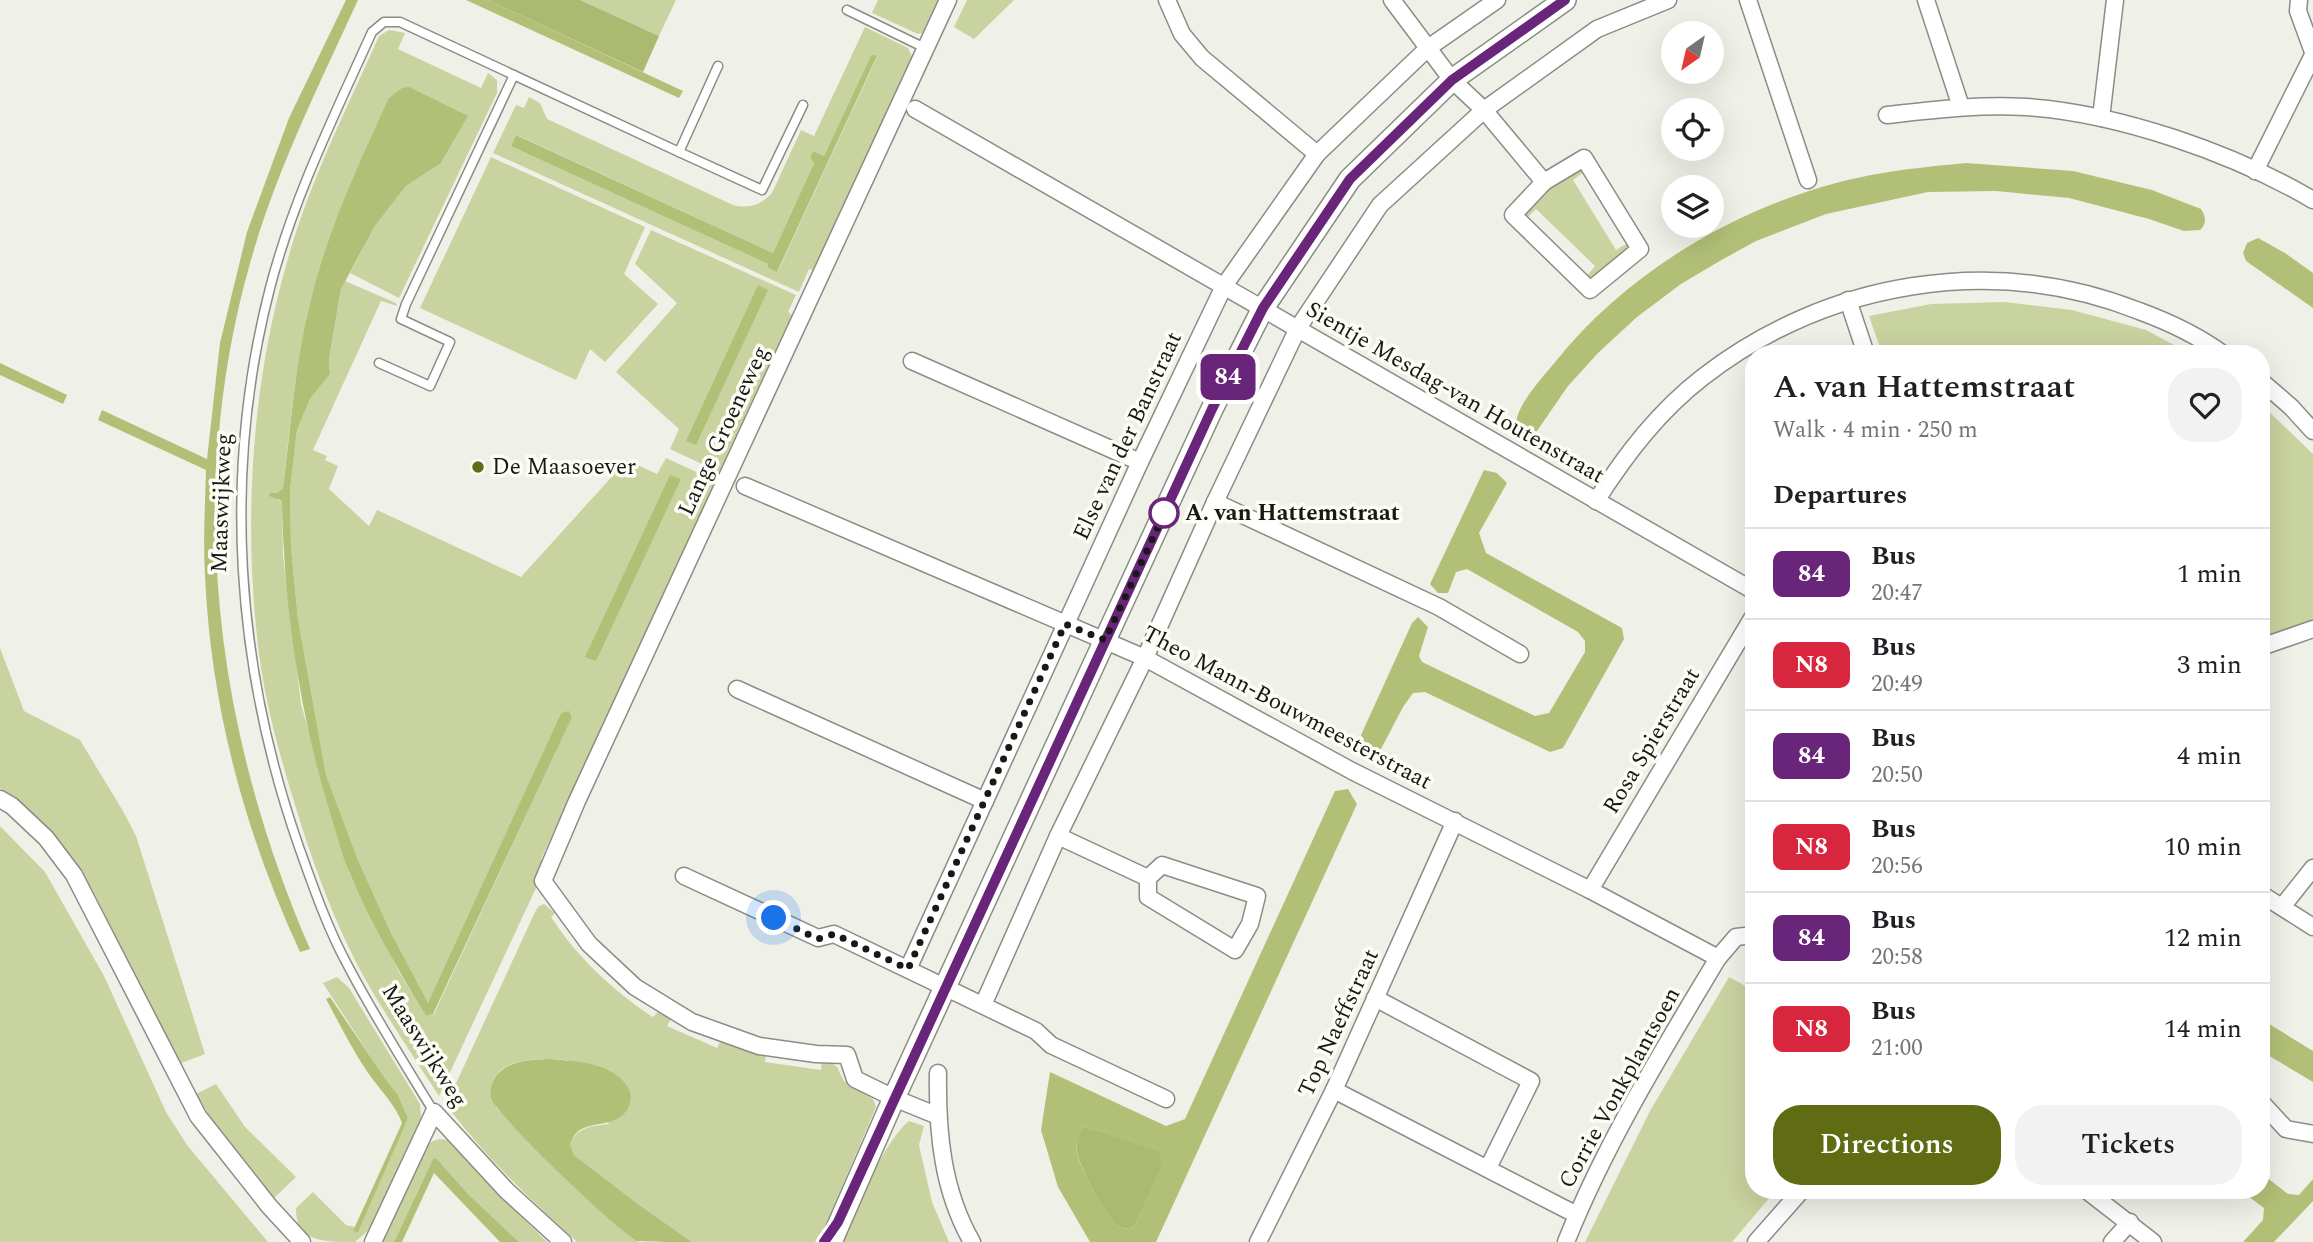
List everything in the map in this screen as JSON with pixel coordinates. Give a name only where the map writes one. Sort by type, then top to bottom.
[{"type":"street","name":"Lange Groeneweg","points":[[894,1098],[855,1079],[847,1055],[816,1054],[759,1046],[692,1021],[635,987],[589,944],[543,881],[577,801],[948,0]]},
{"type":"street","points":[[1167,0],[1182,34],[1202,58],[1317,154]]},
{"type":"street","points":[[1392,0],[1452,80],[1484,110],[1544,183]]},
{"type":"street","name":"Else van der Banstraat","points":[[908,969],[1065,624],[1224,286],[1317,154],[1428,48],[1497,0]]},
{"type":"street","points":[[824,1242],[835,1232],[894,1098],[1212,409],[1263,308],[1350,179],[1452,80],[1565,0]]},
{"type":"street","points":[[983,1005],[1058,836],[1145,658],[1215,502],[1298,328],[1380,205],[1484,110],[1597,29],[1668,0]]},
{"type":"street","points":[[1748,0],[1808,180]]},
{"type":"street","points":[[1926,0],[1961,107]]},
{"type":"street","points":[[2101,118],[2115,0]]},
{"type":"street","points":[[2255,171],[2313,53],[2298,11],[2299,0]]},
{"type":"street","points":[[1887,115],[1961,107],[2027,107],[2101,118],[2179,140],[2255,171],[2313,200]]},
{"type":"street","name":"Sientje Mesdag-van Houtenstraat","points":[[915,109],[1745,587]]},
{"type":"street","points":[[1584,158],[1640,249],[1590,290],[1513,215],[1544,183],[1584,158]]},
{"type":"street","points":[[1751,345],[1808,314],[1848,300],[1901,288],[2012,280],[2067,288],[2118,302],[2179,326],[2209,345]]},
{"type":"street","points":[[1848,300],[1863,345]]},
{"type":"street","points":[[1596,501],[1659,416],[1701,379],[1745,349]]},
{"type":"street","points":[[912,361],[1140,462]]},
{"type":"street","points":[[2270,389],[2313,431]]},
{"type":"street","name":"Theo Mann-Bouwmeesterstraat","points":[[745,486],[1145,658],[1352,771],[1455,821],[1718,958]]},
{"type":"street","points":[[1215,502],[1439,607],[1520,654]]},
{"type":"street","points":[[2270,644],[2313,629]]},
{"type":"street","name":"Rosa Spierstraat","points":[[1590,890],[1745,630]]},
{"type":"street","points":[[737,689],[985,801]]},
{"type":"street","points":[[0,799],[12,806],[46,838],[74,875],[198,1116],[269,1206],[302,1242]]},
{"type":"street","name":"Top Naeffstraat","points":[[1264,1240],[1455,821]]},
{"type":"street","points":[[1058,836],[1148,878]]},
{"type":"street","points":[[1162,865],[1257,896],[1250,924],[1235,950],[1148,897],[1148,878],[1162,865]]},
{"type":"street","points":[[2282,907],[2313,868]]},
{"type":"street","points":[[684,876],[818,939],[834,934],[1036,1031],[1051,1045],[1166,1099]]},
{"type":"street","points":[[2270,900],[2313,927]]},
{"type":"street","points":[[1718,958],[1736,937],[1745,936]]},
{"type":"street","name":"Corrie Vonkplantsoen","points":[[1566,1242],[1642,1085],[1718,958]]},
{"type":"street","points":[[1376,998],[1531,1081],[1488,1168]]},
{"type":"street","points":[[938,1073],[937,1116],[947,1180],[962,1224],[972,1242]]},
{"type":"street","points":[[1334,1090],[1577,1215]]},
{"type":"street","points":[[894,1098],[937,1116]]},
{"type":"street","points":[[2270,1111],[2287,1129],[2313,1134]]},
{"type":"street","points":[[373,1242],[434,1112]]},
{"type":"street","name":"Maaswijkweg","points":[[434,1112],[507,1191],[564,1242]]},
{"type":"street","points":[[1756,1242],[1794,1199]]},
{"type":"street","points":[[2098,1199],[2153,1242]]},
{"type":"street","points":[[2112,1242],[2130,1222]]},
{"type":"lane","points":[[847,10],[925,48]]},
{"type":"lane","name":"Maaswijkweg","points":[[434,1112],[346,962],[311,882],[280,792],[259,700],[242,579],[244,440],[270,288],[289,227],[315,158],[372,32],[384,22],[400,22],[762,190],[803,105]]},
{"type":"lane","points":[[679,152],[718,66]]},
{"type":"lane","points":[[379,363],[430,386],[450,342],[401,319],[514,75]]},
{"type":"shaded area","points":[[346,0],[358,0],[288,156],[253,253],[232,341],[219,429],[215,518],[220,606],[232,693],[251,780],[277,865],[310,949],[300,952],[280,907],[247,816],[223,722],[205,576],[206,470],[98,420],[102,410],[207,459],[220,343],[247,232],[289,118]]},
{"type":"shaded area","points":[[466,0],[488,0],[683,91],[679,98]]},
{"type":"shaded area","points":[[488,0],[580,0],[659,36],[643,72]]},
{"type":"shaded area","points":[[580,0],[676,0],[659,36]]},
{"type":"shaded area","points":[[878,0],[943,0],[930,27],[926,25],[922,33],[918,34],[872,13]]},
{"type":"shaded area","points":[[967,0],[1014,0],[974,39],[954,27]]},
{"type":"shaded area","points":[[865,27],[908,48],[912,57],[813,270],[809,269],[799,292],[493,153],[516,105],[524,108],[529,97],[540,103],[547,119],[733,205],[750,206],[764,201],[772,193],[801,130],[814,136]],"holes":[[[873,54],[877,57],[778,271],[511,145],[517,135],[773,253],[814,163],[810,158],[813,151],[824,156]]]},
{"type":"shaded area","points":[[389,30],[405,33],[398,49],[481,88],[488,73],[497,80],[497,93],[399,298],[350,273],[375,226],[406,186],[440,164],[388,99],[344,200],[317,277],[301,349],[283,488],[277,493],[270,493],[282,503],[283,556],[301,704],[349,873],[399,972],[426,1016],[434,1014],[572,716],[561,713],[429,1003],[425,1001],[358,860],[326,775],[298,619],[291,547],[290,490],[297,430],[310,399],[330,374],[329,360],[341,289],[345,281],[396,303],[397,306],[381,301],[313,450],[327,456],[325,460],[338,466],[329,489],[369,526],[377,510],[521,577],[627,460],[657,474],[666,458],[716,481],[541,859],[544,861],[534,882],[536,888],[439,1096],[364,977],[345,940],[306,840],[281,756],[261,668],[251,548],[251,498],[259,399],[276,302],[298,227],[319,171],[379,36]]},
{"type":"shaded area","points":[[872,54],[877,56],[777,272],[767,267],[768,264],[511,146],[516,135],[773,253],[814,163],[810,158],[813,151],[824,156]]},
{"type":"shaded area","points":[[409,87],[468,116],[440,164],[406,186],[375,226],[341,289],[329,359],[330,374],[310,399],[297,430],[290,490],[291,547],[298,619],[326,775],[358,860],[392,935],[428,1003],[561,713],[569,711],[572,717],[433,1014],[426,1016],[376,928],[340,847],[311,742],[296,663],[286,583],[282,503],[269,496],[270,493],[277,493],[283,488],[301,349],[325,250],[344,199],[388,99],[402,88]]},
{"type":"shaded area","points":[[491,157],[645,227],[624,274],[658,304],[605,362],[590,349],[576,380],[420,308]]},
{"type":"shaded area","points":[[1966,163],[2073,171],[2152,190],[2201,209],[2205,223],[2200,230],[2184,231],[2069,198],[1996,191],[1928,192],[1826,214],[1756,241],[1681,284],[1637,317],[1598,353],[1568,386],[1537,431],[1525,431],[1516,423],[1521,407],[1532,390],[1586,327],[1658,266],[1697,241],[1703,238],[1724,238],[1724,227],[1782,200],[1871,175]]},
{"type":"shaded area","points":[[1581,169],[1584,172],[1573,180],[1616,250],[1629,244],[1612,265],[1588,278],[1586,277],[1595,266],[1536,209],[1526,219],[1524,217],[1548,189]]},
{"type":"shaded area","points":[[651,230],[796,295],[788,312],[792,315],[719,472],[670,449],[679,429],[616,372],[677,303],[635,264]]},
{"type":"shaded area","points":[[2258,238],[2313,273],[2313,308],[2246,261],[2243,253],[2247,243]]},
{"type":"shaded area","points":[[758,285],[768,290],[696,445],[686,441]]},
{"type":"shaded area","points":[[2004,302],[2072,310],[2146,330],[2174,345],[1879,345],[1869,316],[1931,304]]},
{"type":"shaded area","points":[[0,363],[67,395],[63,404],[0,375]]},
{"type":"shaded area","points":[[2270,413],[2313,454],[2313,623],[2270,636]]},
{"type":"shaded area","points":[[1484,470],[1497,473],[1507,483],[1479,533],[1486,553],[1622,628],[1624,639],[1563,748],[1550,752],[1425,692],[1413,693],[1381,749],[1370,750],[1363,743],[1361,735],[1412,623],[1418,617],[1428,627],[1419,656],[1422,662],[1535,716],[1549,713],[1585,652],[1585,641],[1578,632],[1467,569],[1456,572],[1448,593],[1438,593],[1430,584]]},
{"type":"shaded area","points":[[670,475],[681,479],[596,661],[585,657]]},
{"type":"shaded area","points":[[0,648],[24,711],[80,740],[136,836],[205,1054],[179,1064],[77,864],[45,826],[0,788]]},
{"type":"shaded area","points":[[1348,789],[1357,804],[1156,1242],[1090,1242],[1058,1187],[1041,1130],[1050,1072],[1166,1126],[1185,1119],[1335,791]],"holes":[[[1083,1126],[1159,1152],[1162,1165],[1134,1227],[1120,1227],[1101,1203],[1079,1160],[1077,1146]]]},
{"type":"shaded area","points":[[0,826],[45,872],[104,976],[166,1112],[187,1145],[268,1242],[0,1242]]},
{"type":"shaded area","points":[[544,904],[555,913],[551,917],[561,932],[597,972],[653,1017],[658,1012],[671,1019],[667,1026],[717,1048],[720,1042],[766,1055],[765,1062],[821,1070],[822,1062],[830,1062],[837,1067],[844,1081],[873,1099],[876,1107],[826,1224],[815,1242],[692,1242],[638,1204],[574,1155],[570,1144],[577,1134],[591,1127],[609,1124],[567,1060],[526,1060],[506,1066],[496,1079],[496,1107],[582,1195],[639,1242],[577,1242],[508,1176],[461,1124],[446,1105],[535,912]]},
{"type":"shaded area","points":[[337,977],[349,988],[420,1104],[421,1118],[371,1228],[355,1242],[322,1240],[306,1234],[300,1228],[296,1208],[313,1192],[346,1225],[355,1227],[408,1118],[398,1095],[388,1084],[323,983]]},
{"type":"shaded area","points":[[1729,977],[1745,986],[1745,1199],[1768,1199],[1732,1242],[1585,1242],[1650,1111]]},
{"type":"shaded area","points":[[330,997],[398,1095],[408,1118],[358,1232],[353,1231],[402,1123],[353,1049],[326,999]]},
{"type":"shaded area","points":[[2270,1025],[2313,1051],[2313,1082],[2270,1056]]},
{"type":"shaded area","points":[[549,1059],[600,1067],[618,1076],[625,1083],[631,1097],[626,1111],[615,1120],[578,1132],[570,1144],[574,1155],[692,1242],[638,1241],[627,1234],[560,1174],[498,1109],[491,1098],[491,1090],[497,1075],[503,1069],[516,1063]]},
{"type":"shaded area","points":[[216,1084],[245,1127],[296,1177],[273,1199],[218,1129],[196,1094]]},
{"type":"shaded area","points":[[909,1121],[924,1126],[919,1145],[932,1202],[949,1242],[840,1242],[880,1160]]},
{"type":"shaded area","points":[[1083,1126],[1159,1151],[1163,1165],[1134,1227],[1122,1228],[1113,1221],[1088,1180],[1077,1148]]},
{"type":"shaded area","points":[[449,1140],[497,1193],[547,1242],[519,1242],[468,1194],[436,1158],[433,1159],[394,1242],[382,1242],[424,1151],[431,1142]]},
{"type":"shaded area","points":[[436,1158],[468,1194],[519,1242],[500,1242],[434,1173],[402,1242],[394,1242],[433,1159]]},
{"type":"shaded area","points":[[2313,1179],[2313,1201],[2274,1242],[2243,1242],[2263,1220],[2264,1208],[2252,1199],[2270,1199],[2270,1180],[2288,1194],[2299,1195]]},
{"type":"bus line","name":"84","points":[[824,1242],[838,1222],[1212,409],[1263,308],[1350,179],[1452,80],[1565,0]]},
{"type":"place","name":"De Maasoever","points":[[478,467]]},
{"type":"place","name":"A. van Hattemstraat","points":[[1164,513]]},
{"type":"route","points":[[774,918],[818,939],[834,934],[908,969],[1065,624],[1105,640],[1166,510],[1164,513]]}]
